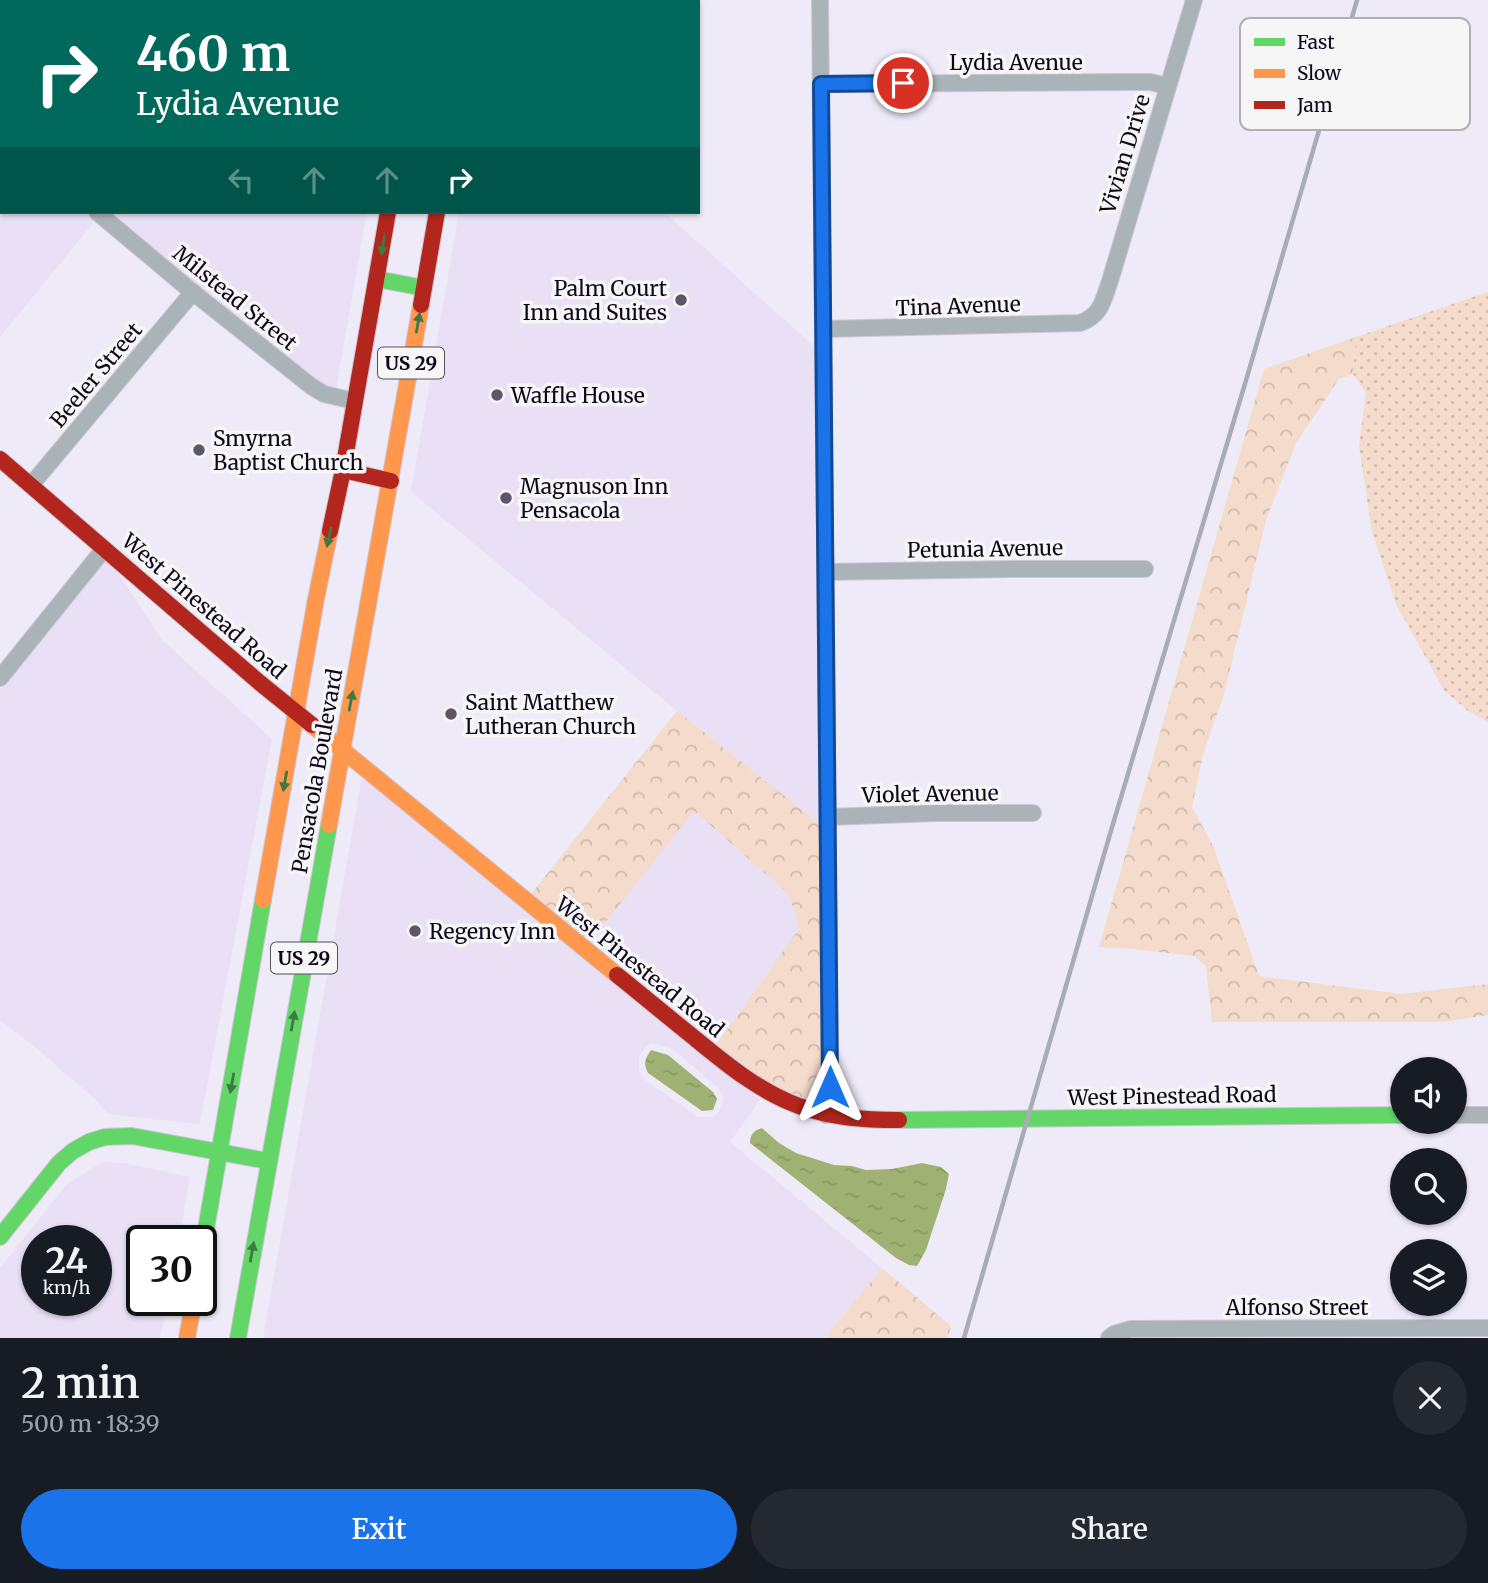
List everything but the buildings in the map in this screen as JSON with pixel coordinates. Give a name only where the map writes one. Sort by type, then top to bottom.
[{"type":"main road","name":"Pensacola Boulevard","points":[[207,1225],[316,599],[343,470],[388,214]]},
{"type":"main road","name":"Pensacola Boulevard","points":[[238,1338],[437,214]]},
{"type":"main road","points":[[377,279],[424,288]]},
{"type":"main road","name":"West Pinestead Road","points":[[0,459],[297,714],[732,1069],[770,1094],[804,1109],[826,1115],[876,1120],[1390,1115]]},
{"type":"main road","points":[[343,470],[391,481]]},
{"type":"main road","points":[[0,1237],[59,1163],[89,1142],[126,1136],[268,1161]]},
{"type":"main road","points":[[187,1338],[191,1316]]},
{"type":"street","points":[[820,0],[830,1087],[826,1115]]},
{"type":"street","name":"Vivian Drive","points":[[1092,318],[1098,312],[1110,281],[1194,0]]},
{"type":"street","name":"Lydia Avenue","points":[[821,84],[1150,82],[1167,86]]},
{"type":"street","name":"Milstead Street","points":[[99,214],[312,386],[324,394],[354,401]]},
{"type":"street","name":"Beeler Street","points":[[31,485],[193,292]]},
{"type":"street","name":"Tina Avenue","points":[[823,329],[1080,323],[1092,318]]},
{"type":"street","points":[[0,678],[104,549]]},
{"type":"street","name":"Petunia Avenue","points":[[825,572],[1145,569]]},
{"type":"street","name":"Violet Avenue","points":[[828,817],[1033,813]]},
{"type":"street","points":[[1467,1115],[1488,1115]]},
{"type":"street","name":"Alfonso Street","points":[[1109,1338],[1131,1329],[1488,1328]]},
{"type":"shaded area","points":[[0,214],[86,214],[95,221],[0,337]]},
{"type":"shaded area","points":[[113,214],[367,214],[336,389],[327,387],[316,379],[198,286]]},
{"type":"shaded area","points":[[459,214],[666,214],[815,347],[820,824],[677,711],[411,492]]},
{"type":"shaded area","points":[[105,560],[118,572],[162,640],[272,739],[200,1124],[108,1114],[96,1100],[0,1020],[0,690]]},
{"type":"shaded area","points":[[362,776],[760,1100],[730,1142],[882,1268],[825,1338],[263,1338]],"holes":[[[653,1043],[671,1048],[723,1095],[718,1114],[713,1117],[698,1117],[644,1079],[639,1070],[639,1058],[646,1046]]]},
{"type":"shaded area","points":[[693,810],[789,894],[799,929],[716,1045],[590,942]]},
{"type":"shaded area","points":[[103,1162],[125,1163],[190,1177],[182,1225],[126,1225],[126,1316],[165,1316],[160,1338],[0,1338],[0,1268],[21,1242],[21,1316],[112,1316],[112,1225],[34,1225],[67,1184]]},
{"type":"green space","points":[[1488,292],[1488,722],[1468,711],[1444,690],[1396,604],[1372,532],[1359,446],[1366,393],[1353,374],[1356,337]]},
{"type":"green space","points":[[1356,337],[1353,374],[1339,379],[1296,443],[1266,520],[1224,694],[1203,754],[1192,807],[1214,848],[1259,976],[1401,994],[1488,984],[1488,1015],[1441,1022],[1212,1022],[1206,966],[1194,956],[1099,947],[1264,369]]},
{"type":"green space","points":[[677,711],[820,824],[821,1104],[774,1087],[716,1045],[799,929],[789,894],[694,811],[590,942],[531,894]]},
{"type":"green space","points":[[882,1268],[951,1326],[948,1338],[825,1338]]},
{"type":"water","points":[[651,1050],[668,1055],[713,1092],[717,1099],[713,1110],[702,1111],[648,1073],[645,1061]]},
{"type":"water","points":[[762,1128],[796,1153],[834,1165],[866,1170],[892,1169],[922,1163],[941,1167],[949,1174],[926,1250],[917,1266],[896,1258],[750,1143],[753,1133]]},
{"type":"railway","points":[[1352,18],[1357,0]]},
{"type":"railway","points":[[964,1338],[1319,130]]},
{"type":"traffic: fast","points":[[377,279],[424,288]]},
{"type":"traffic: fast","points":[[238,1338],[329,825]]},
{"type":"traffic: fast","points":[[207,1225],[263,900]]},
{"type":"traffic: fast","points":[[899,1120],[1390,1115]]},
{"type":"traffic: fast","points":[[0,1237],[59,1163],[73,1151],[105,1137],[132,1136],[268,1161]]},
{"type":"traffic: slow","points":[[329,825],[421,305]]},
{"type":"traffic: slow","points":[[263,900],[330,531]]},
{"type":"traffic: slow","points":[[312,725],[617,975]]},
{"type":"traffic: slow","points":[[187,1338],[191,1316]]},
{"type":"traffic: jam","points":[[330,531],[388,214]]},
{"type":"traffic: jam","points":[[421,305],[437,214]]},
{"type":"traffic: jam","points":[[0,459],[312,725]]},
{"type":"traffic: jam","points":[[343,470],[391,481]]},
{"type":"traffic: jam","points":[[617,975],[730,1066],[770,1093],[799,1106],[836,1116],[899,1120]]},
{"type":"place","name":"Palm Court Inn and Suites","points":[[681,300]]},
{"type":"place","name":"Waffle House","points":[[497,395]]},
{"type":"place","name":"Smyrna Baptist Church","points":[[199,450]]},
{"type":"place","name":"Magnuson Inn Pensacola","points":[[506,498]]},
{"type":"place","name":"Saint Matthew Lutheran Church","points":[[451,714]]},
{"type":"place","name":"Regency Inn","points":[[415,931]]},
{"type":"route","points":[[830,1087],[821,84],[903,83]]}]
